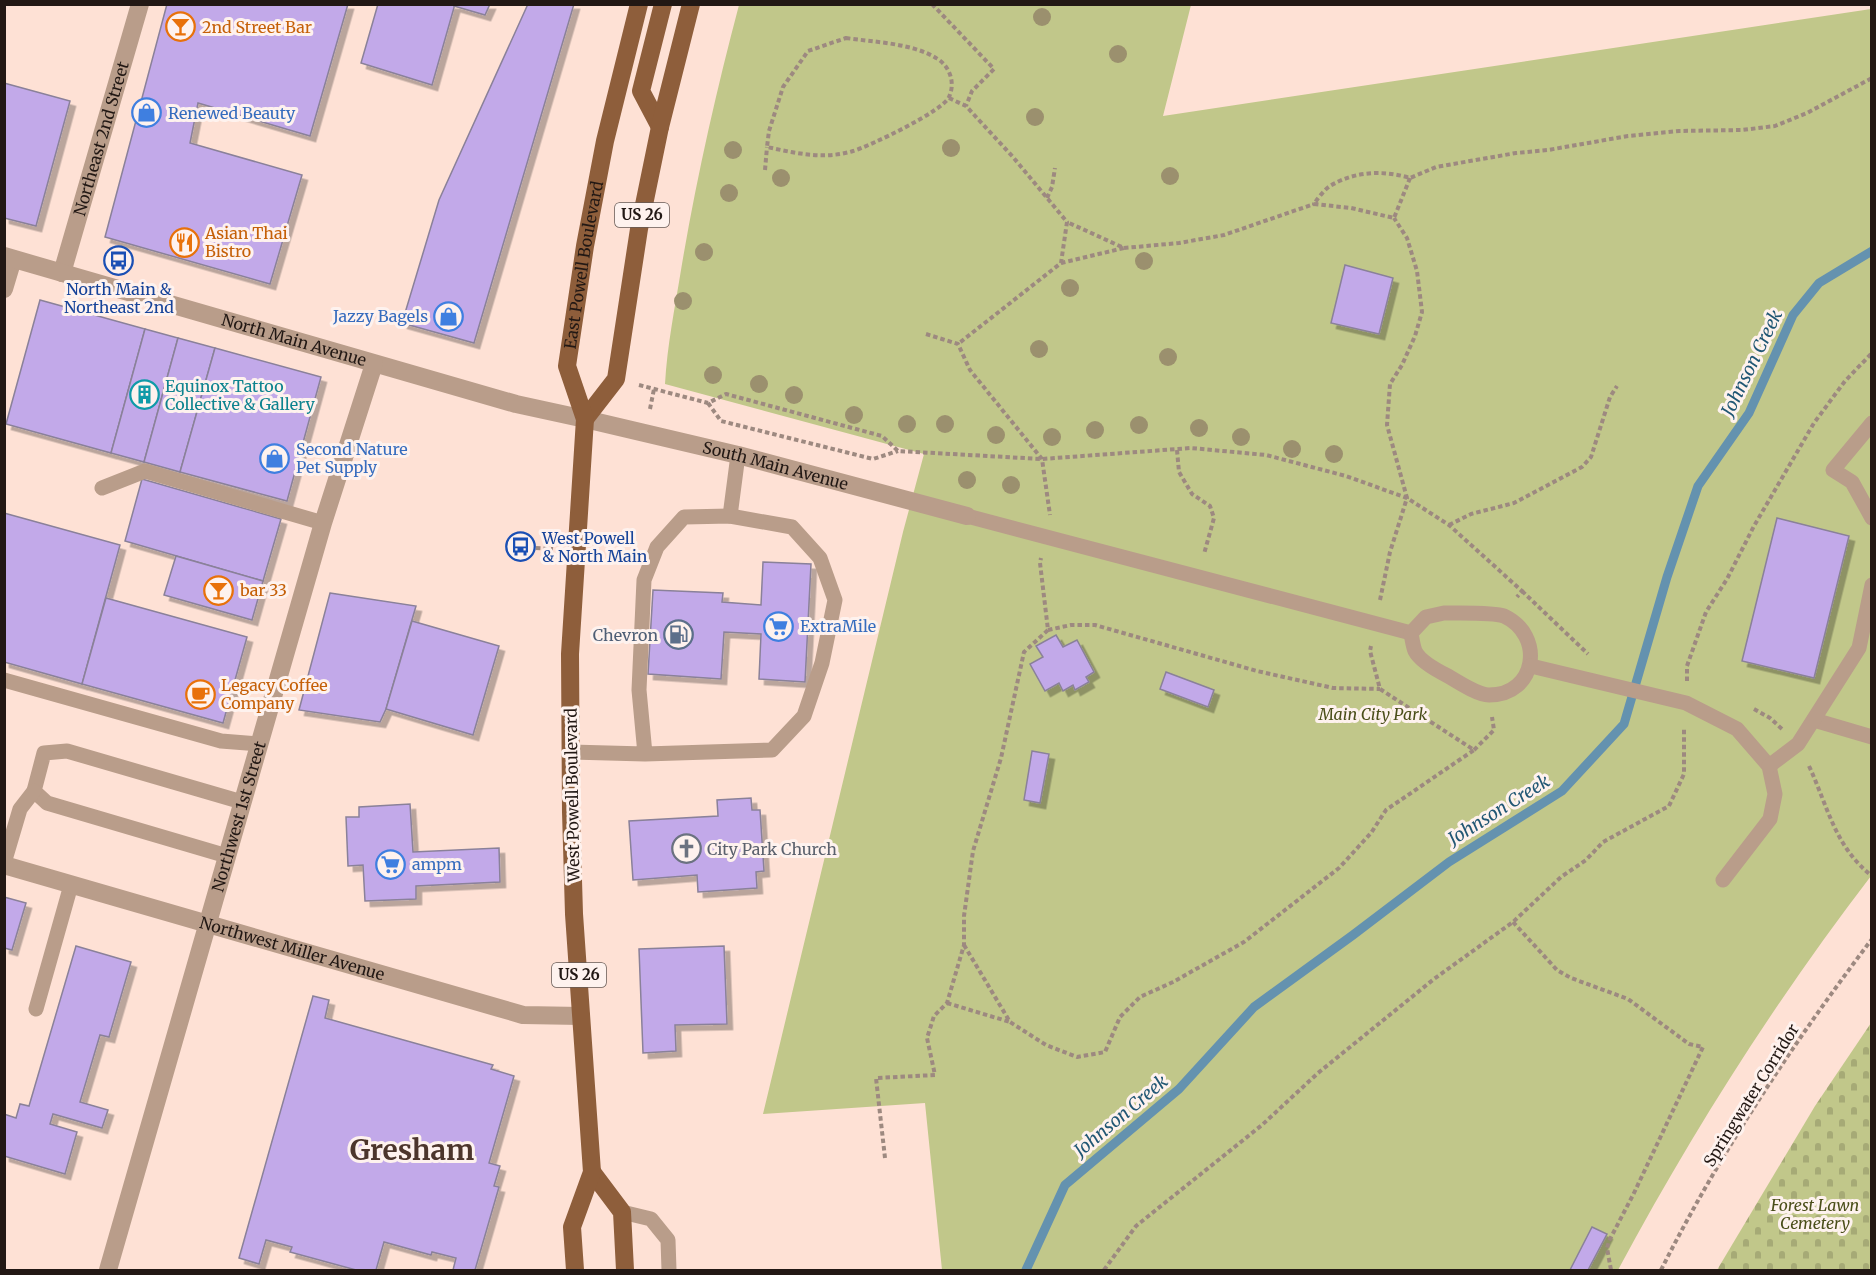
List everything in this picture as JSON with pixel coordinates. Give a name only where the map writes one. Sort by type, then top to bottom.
[{"type":"main road","name":"East Powell Boulevard","points":[[585,418],[567,366],[585,246],[605,141],[639,4]]},
{"type":"main road","points":[[660,127],[641,91],[663,4]]},
{"type":"main road","name":"US 26","points":[[585,418],[616,379],[639,229],[660,127],[691,4]]},
{"type":"main road","name":"West Powell Boulevard","points":[[575,1270],[572,1227],[592,1172],[574,914],[570,654],[585,418]]},
{"type":"main road","points":[[592,1172],[622,1212],[625,1270]]},
{"type":"street","name":"Northeast 2nd Street","points":[[63,273],[141,4]]},
{"type":"street","name":"North Main Avenue","points":[[9,257],[516,404],[585,418]]},
{"type":"street","points":[[4,288],[9,257]]},
{"type":"street","name":"Northwest 1st Street","points":[[108,1270],[323,522],[374,364]]},
{"type":"street","name":"South Main Avenue","points":[[585,418],[738,455],[967,516]]},
{"type":"street","name":"Northwest Miller Avenue","points":[[4,864],[523,1015],[581,1016]]},
{"type":"lane","points":[[1872,423],[1833,470],[1852,482],[1872,518]]},
{"type":"lane","points":[[730,516],[738,455]]},
{"type":"lane","points":[[102,488],[145,471],[323,522]]},
{"type":"lane","points":[[571,752],[645,754],[772,750],[804,716],[822,663],[835,600],[820,558],[792,527],[730,516],[684,517],[657,547],[644,580],[639,690],[645,754]]},
{"type":"lane","points":[[967,516],[1198,579],[1411,633]]},
{"type":"lane","points":[[1769,765],[1798,744],[1859,648],[1872,585]]},
{"type":"lane","points":[[1444,613],[1503,615],[1521,629],[1530,647],[1531,666],[1519,684],[1488,695],[1465,686],[1437,670],[1416,653],[1411,633],[1425,617],[1444,613]]},
{"type":"lane","points":[[1531,666],[1686,703],[1737,729],[1769,765],[1775,794],[1770,819],[1723,880]]},
{"type":"lane","points":[[4,680],[221,741],[258,744]]},
{"type":"lane","points":[[1814,720],[1872,737]]},
{"type":"lane","points":[[4,864],[20,810],[34,791],[44,753],[67,751],[242,802]]},
{"type":"lane","points":[[34,791],[47,803],[227,856]]},
{"type":"lane","points":[[36,1009],[71,885]]},
{"type":"lane","points":[[622,1212],[651,1219],[668,1240],[669,1270]]},
{"type":"path","points":[[932,4],[994,69],[972,91],[966,106]]},
{"type":"path","points":[[765,170],[767,147],[769,131],[783,87],[808,51],[846,38],[891,44],[924,52],[937,58],[948,68],[951,78],[949,98],[939,108],[853,152],[809,156],[767,147]]},
{"type":"path","points":[[1314,204],[1329,187],[1360,174],[1389,172],[1410,178],[1436,166],[1628,136],[1775,126],[1807,113],[1872,78]]},
{"type":"path","points":[[949,98],[966,106],[1003,145],[1067,222],[1124,248]]},
{"type":"path","points":[[1047,198],[1052,187],[1054,168]]},
{"type":"path","points":[[1394,218],[1410,178]]},
{"type":"path","points":[[958,344],[1061,262],[1124,248],[1179,243],[1224,235],[1314,204],[1351,208],[1394,218],[1407,238],[1417,271],[1422,312],[1415,336],[1402,365],[1390,384],[1387,425],[1407,498],[1390,552],[1370,651],[1380,689]]},
{"type":"path","points":[[1061,262],[1067,222]]},
{"type":"path","points":[[926,334],[958,344],[970,370],[1042,459],[1050,514],[1040,563],[1047,630]]},
{"type":"path","points":[[1104,1270],[1136,1226],[1262,1125],[1318,1073],[1434,978],[1513,922],[1561,877],[1586,860],[1603,842],[1669,806],[1684,774],[1683,730],[1687,666],[1706,612],[1794,454],[1845,381],[1872,353]]},
{"type":"path","points":[[616,379],[708,403],[722,421],[873,459],[898,451],[1042,459],[1191,448],[1266,455],[1346,476],[1407,498],[1449,525],[1590,656]]},
{"type":"path","points":[[1449,525],[1471,514],[1514,503],[1582,468],[1591,457],[1610,397],[1617,386]]},
{"type":"path","points":[[708,403],[726,394],[882,436],[898,451]]},
{"type":"path","points":[[1177,450],[1179,472],[1192,494],[1210,506],[1214,518],[1198,579]]},
{"type":"path","points":[[521,547],[575,551]]},
{"type":"path","points":[[1503,615],[1522,591]]},
{"type":"path","points":[[885,1158],[876,1078],[935,1076],[927,1038],[934,1016],[947,1003],[964,945],[964,916],[973,852],[1001,758],[1023,652],[1047,630],[1071,625],[1095,625],[1257,671],[1333,688],[1380,689],[1474,750]]},
{"type":"path","points":[[947,1003],[1010,1022],[1046,1045],[1077,1057],[1105,1052],[1119,1017],[1140,997],[1173,982],[1244,942],[1339,868],[1371,833],[1386,810],[1474,750],[1494,730],[1488,695]]},
{"type":"path","points":[[1513,922],[1557,970],[1571,978],[1628,999],[1689,1044],[1703,1047],[1609,1241],[1607,1248],[1611,1270]]},
{"type":"path","name":"Springwater Corridor","points":[[1661,1270],[1746,1118],[1821,1007],[1872,939]]},
{"type":"path","points":[[964,945],[1010,1022]]},
{"type":"green space","name":"Main City Park","points":[[739,5],[1191,5],[1163,116],[1871,9],[1871,876],[1802,970],[1737,1068],[1675,1168],[1618,1270],[942,1270],[925,1103],[763,1114],[903,532],[924,454],[665,384],[693,203],[714,103]]},
{"type":"green space","name":"Forest Lawn Cemetery","points":[[1871,1023],[1871,1270],[1717,1270],[1815,1106]]},
{"type":"building","points":[[167,4],[348,4],[310,136],[198,103],[190,143],[302,175],[270,284],[105,237]]},
{"type":"building","points":[[378,4],[455,4],[432,85],[361,63]]},
{"type":"building","points":[[455,4],[490,4],[485,15],[454,6]]},
{"type":"building","points":[[528,4],[574,4],[474,343],[402,323],[439,200]]},
{"type":"building","points":[[4,83],[70,101],[36,226],[4,218]]},
{"type":"building","points":[[1345,265],[1393,278],[1379,334],[1331,323]]},
{"type":"building","points":[[40,300],[145,329],[111,453],[6,424]]},
{"type":"building","name":"Equinox Tattoo Collective & Gallery","points":[[145,329],[178,338],[144,462],[111,453]]},
{"type":"building","points":[[178,338],[215,348],[180,472],[144,462]]},
{"type":"building","points":[[215,348],[321,377],[287,501],[180,472]]},
{"type":"building","points":[[142,479],[281,519],[263,581],[125,541]]},
{"type":"building","points":[[4,513],[120,545],[82,684],[4,662]]},
{"type":"building","points":[[1777,518],[1849,536],[1814,678],[1742,661]]},
{"type":"building","points":[[176,556],[263,581],[252,620],[164,595]]},
{"type":"building","points":[[763,562],[811,564],[805,682],[759,679],[761,634],[724,632],[721,679],[648,674],[653,590],[723,593],[722,602],[761,605]]},
{"type":"building","points":[[330,593],[416,606],[386,709],[380,722],[299,710]]},
{"type":"building","points":[[106,598],[247,637],[223,723],[82,684]]},
{"type":"building","points":[[412,621],[499,646],[473,735],[386,709]]},
{"type":"building","points":[[1056,635],[1063,647],[1077,640],[1094,672],[1086,677],[1089,682],[1075,690],[1073,685],[1063,691],[1059,683],[1045,691],[1030,664],[1043,657],[1036,646]]},
{"type":"building","points":[[1166,672],[1214,690],[1208,707],[1160,689]]},
{"type":"building","points":[[1032,751],[1049,754],[1040,803],[1024,800]]},
{"type":"building","points":[[751,798],[752,810],[760,810],[764,871],[756,872],[757,888],[698,892],[697,875],[633,880],[629,821],[718,816],[717,800]]},
{"type":"building","points":[[410,804],[413,852],[499,848],[500,882],[416,886],[416,899],[365,901],[363,865],[348,866],[346,817],[359,817],[359,807]]},
{"type":"building","points":[[4,897],[26,903],[12,950],[4,948]]},
{"type":"building","points":[[76,946],[131,962],[109,1037],[100,1035],[80,1102],[108,1110],[102,1128],[53,1114],[50,1124],[77,1132],[65,1174],[4,1156],[4,1114],[16,1118],[20,1104],[29,1106]]},
{"type":"building","points":[[724,946],[727,1024],[675,1025],[676,1051],[643,1053],[639,949]]},
{"type":"building","points":[[313,996],[329,1000],[325,1018],[493,1065],[491,1069],[514,1076],[489,1163],[500,1166],[494,1186],[499,1187],[475,1270],[453,1270],[456,1258],[432,1252],[431,1255],[384,1242],[376,1270],[356,1270],[290,1252],[292,1247],[266,1240],[259,1264],[239,1258]]},
{"type":"building","points":[[1592,1227],[1607,1234],[1588,1270],[1570,1270]]},
{"type":"waterway","name":"Johnson Creek","points":[[1026,1270],[1065,1185],[1179,1089],[1254,1007],[1449,862],[1562,791],[1624,724],[1667,577],[1698,486],[1749,413],[1793,315],[1819,283],[1872,251]]},
{"type":"place","name":"2nd Street Bar","points":[[181,27]]},
{"type":"place","name":"Renewed Beauty","points":[[147,113]]},
{"type":"place","name":"Asian Thai Bistro","points":[[184,242]]},
{"type":"place","name":"North Main & Northeast 2nd","points":[[119,261]]},
{"type":"place","name":"Jazzy Bagels","points":[[449,316]]},
{"type":"place","name":"Equinox Tattoo Collective & Gallery","points":[[144,395]]},
{"type":"place","name":"Second Nature Pet Supply","points":[[275,458]]},
{"type":"place","name":"West Powell & North Main","points":[[521,547]]},
{"type":"place","name":"bar 33","points":[[219,590]]},
{"type":"place","name":"ExtraMile","points":[[779,626]]},
{"type":"place","name":"Chevron","points":[[679,635]]},
{"type":"place","name":"Legacy Coffee Company","points":[[200,694]]},
{"type":"place","name":"City Park Church","points":[[686,849]]},
{"type":"place","name":"ampm","points":[[391,864]]},
{"type":"district","name":"Gresham","points":[[412,1150]]}]
